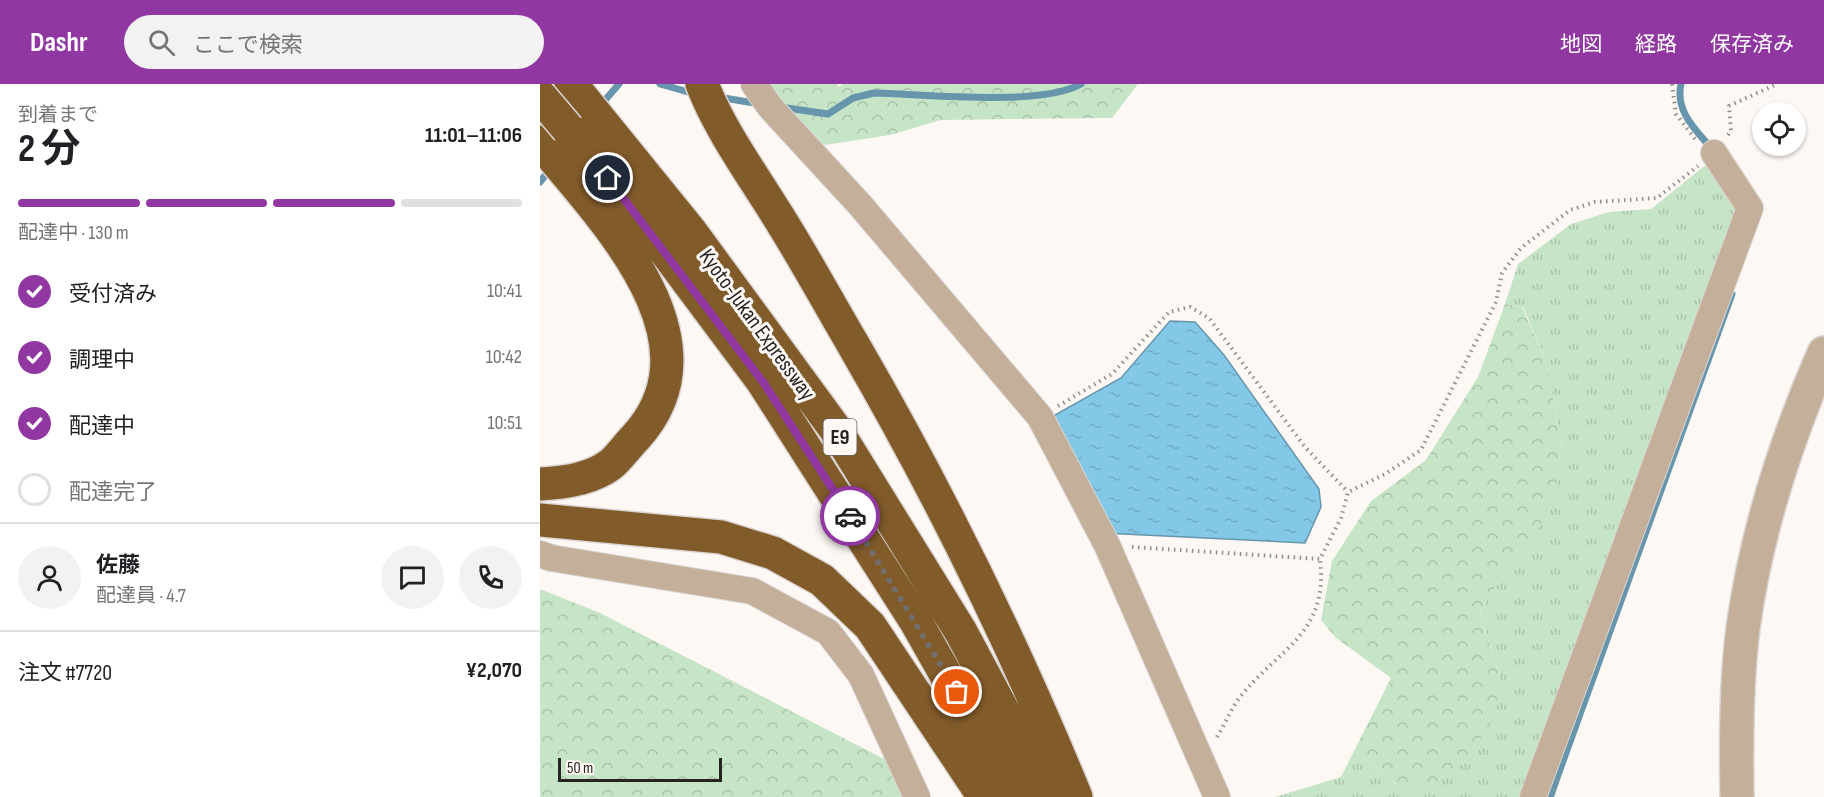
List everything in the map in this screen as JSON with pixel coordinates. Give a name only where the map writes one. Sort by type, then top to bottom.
[{"type":"highway","points":[[540,96],[550,84]]},
{"type":"highway","points":[[702,84],[713,111],[788,231],[889,406],[976,577],[1051,735],[1076,797]]},
{"type":"highway","name":"Kyoto-Jukan Expressway","points":[[540,96],[648,228],[763,382],[915,620],[1015,797]]},
{"type":"highway","points":[[540,484],[568,483],[609,465],[648,423],[667,376],[665,331],[647,281],[596,210],[564,123]]},
{"type":"highway","name":"Kyoto-Jukan Expressway","points":[[564,123],[691,232],[836,430],[961,632],[1048,797]]},
{"type":"highway","points":[[540,520],[721,537],[773,553],[822,580],[870,626],[984,797]]},
{"type":"street","points":[[754,84],[770,107],[861,206],[1040,417],[1107,545],[1217,797]]},
{"type":"street","points":[[1533,797],[1750,208],[1712,155]]},
{"type":"street","points":[[1737,797],[1736,730],[1742,641],[1754,564],[1782,465],[1824,353]]},
{"type":"street","points":[[540,554],[752,591],[828,632],[861,675],[917,797]]},
{"type":"path","points":[[1672,84],[1676,114],[1712,155]]},
{"type":"path","points":[[1202,764],[1240,697],[1292,647],[1316,608],[1323,583],[1320,559],[1341,518],[1348,492],[1385,474],[1421,450],[1496,302],[1502,273],[1521,248],[1570,210],[1595,202],[1657,198],[1712,155],[1731,131],[1729,106],[1778,84]]},
{"type":"path","points":[[1040,417],[1112,374],[1169,312],[1190,307],[1209,318],[1305,447],[1348,492]]},
{"type":"path","points":[[1107,545],[1320,559]]},
{"type":"green space","points":[[759,84],[837,84],[838,87],[843,84],[1138,84],[1112,118],[941,120],[890,135],[812,147]]},
{"type":"green space","points":[[1713,159],[1744,206],[1589,675],[1555,797],[1275,797],[1341,777],[1354,751],[1404,790],[1501,683],[1480,611],[1509,566],[1564,460],[1546,361],[1523,307],[1505,304],[1518,264],[1571,224],[1609,212],[1651,209]]},
{"type":"green space","points":[[1505,304],[1522,307],[1546,361],[1564,460],[1544,520],[1509,566],[1480,611],[1501,683],[1494,717],[1472,755],[1435,785],[1404,790],[1354,751],[1391,678],[1335,637],[1321,620],[1332,561],[1371,501],[1426,460],[1478,377]]},
{"type":"green space","points":[[540,589],[600,613],[894,764],[923,797],[540,797]]},
{"type":"water","points":[[1170,321],[1195,322],[1224,355],[1319,489],[1321,507],[1305,543],[1103,533],[1046,420],[1121,378]]},
{"type":"waterway","points":[[599,107],[619,84]]},
{"type":"waterway","points":[[660,84],[695,94]]},
{"type":"waterway","points":[[780,107],[828,114],[853,98],[874,93],[981,98],[1011,97],[1062,91],[1081,84]]},
{"type":"waterway","points":[[1681,84],[1680,94],[1684,111],[1693,127],[1711,148]]},
{"type":"waterway","points":[[718,97],[760,104]]},
{"type":"waterway","points":[[540,182],[551,168]]},
{"type":"waterway","points":[[1550,797],[1732,294]]},
{"type":"way so far","points":[[850,516],[957,692]]},
{"type":"route","points":[[608,178],[763,382],[850,516]]}]
